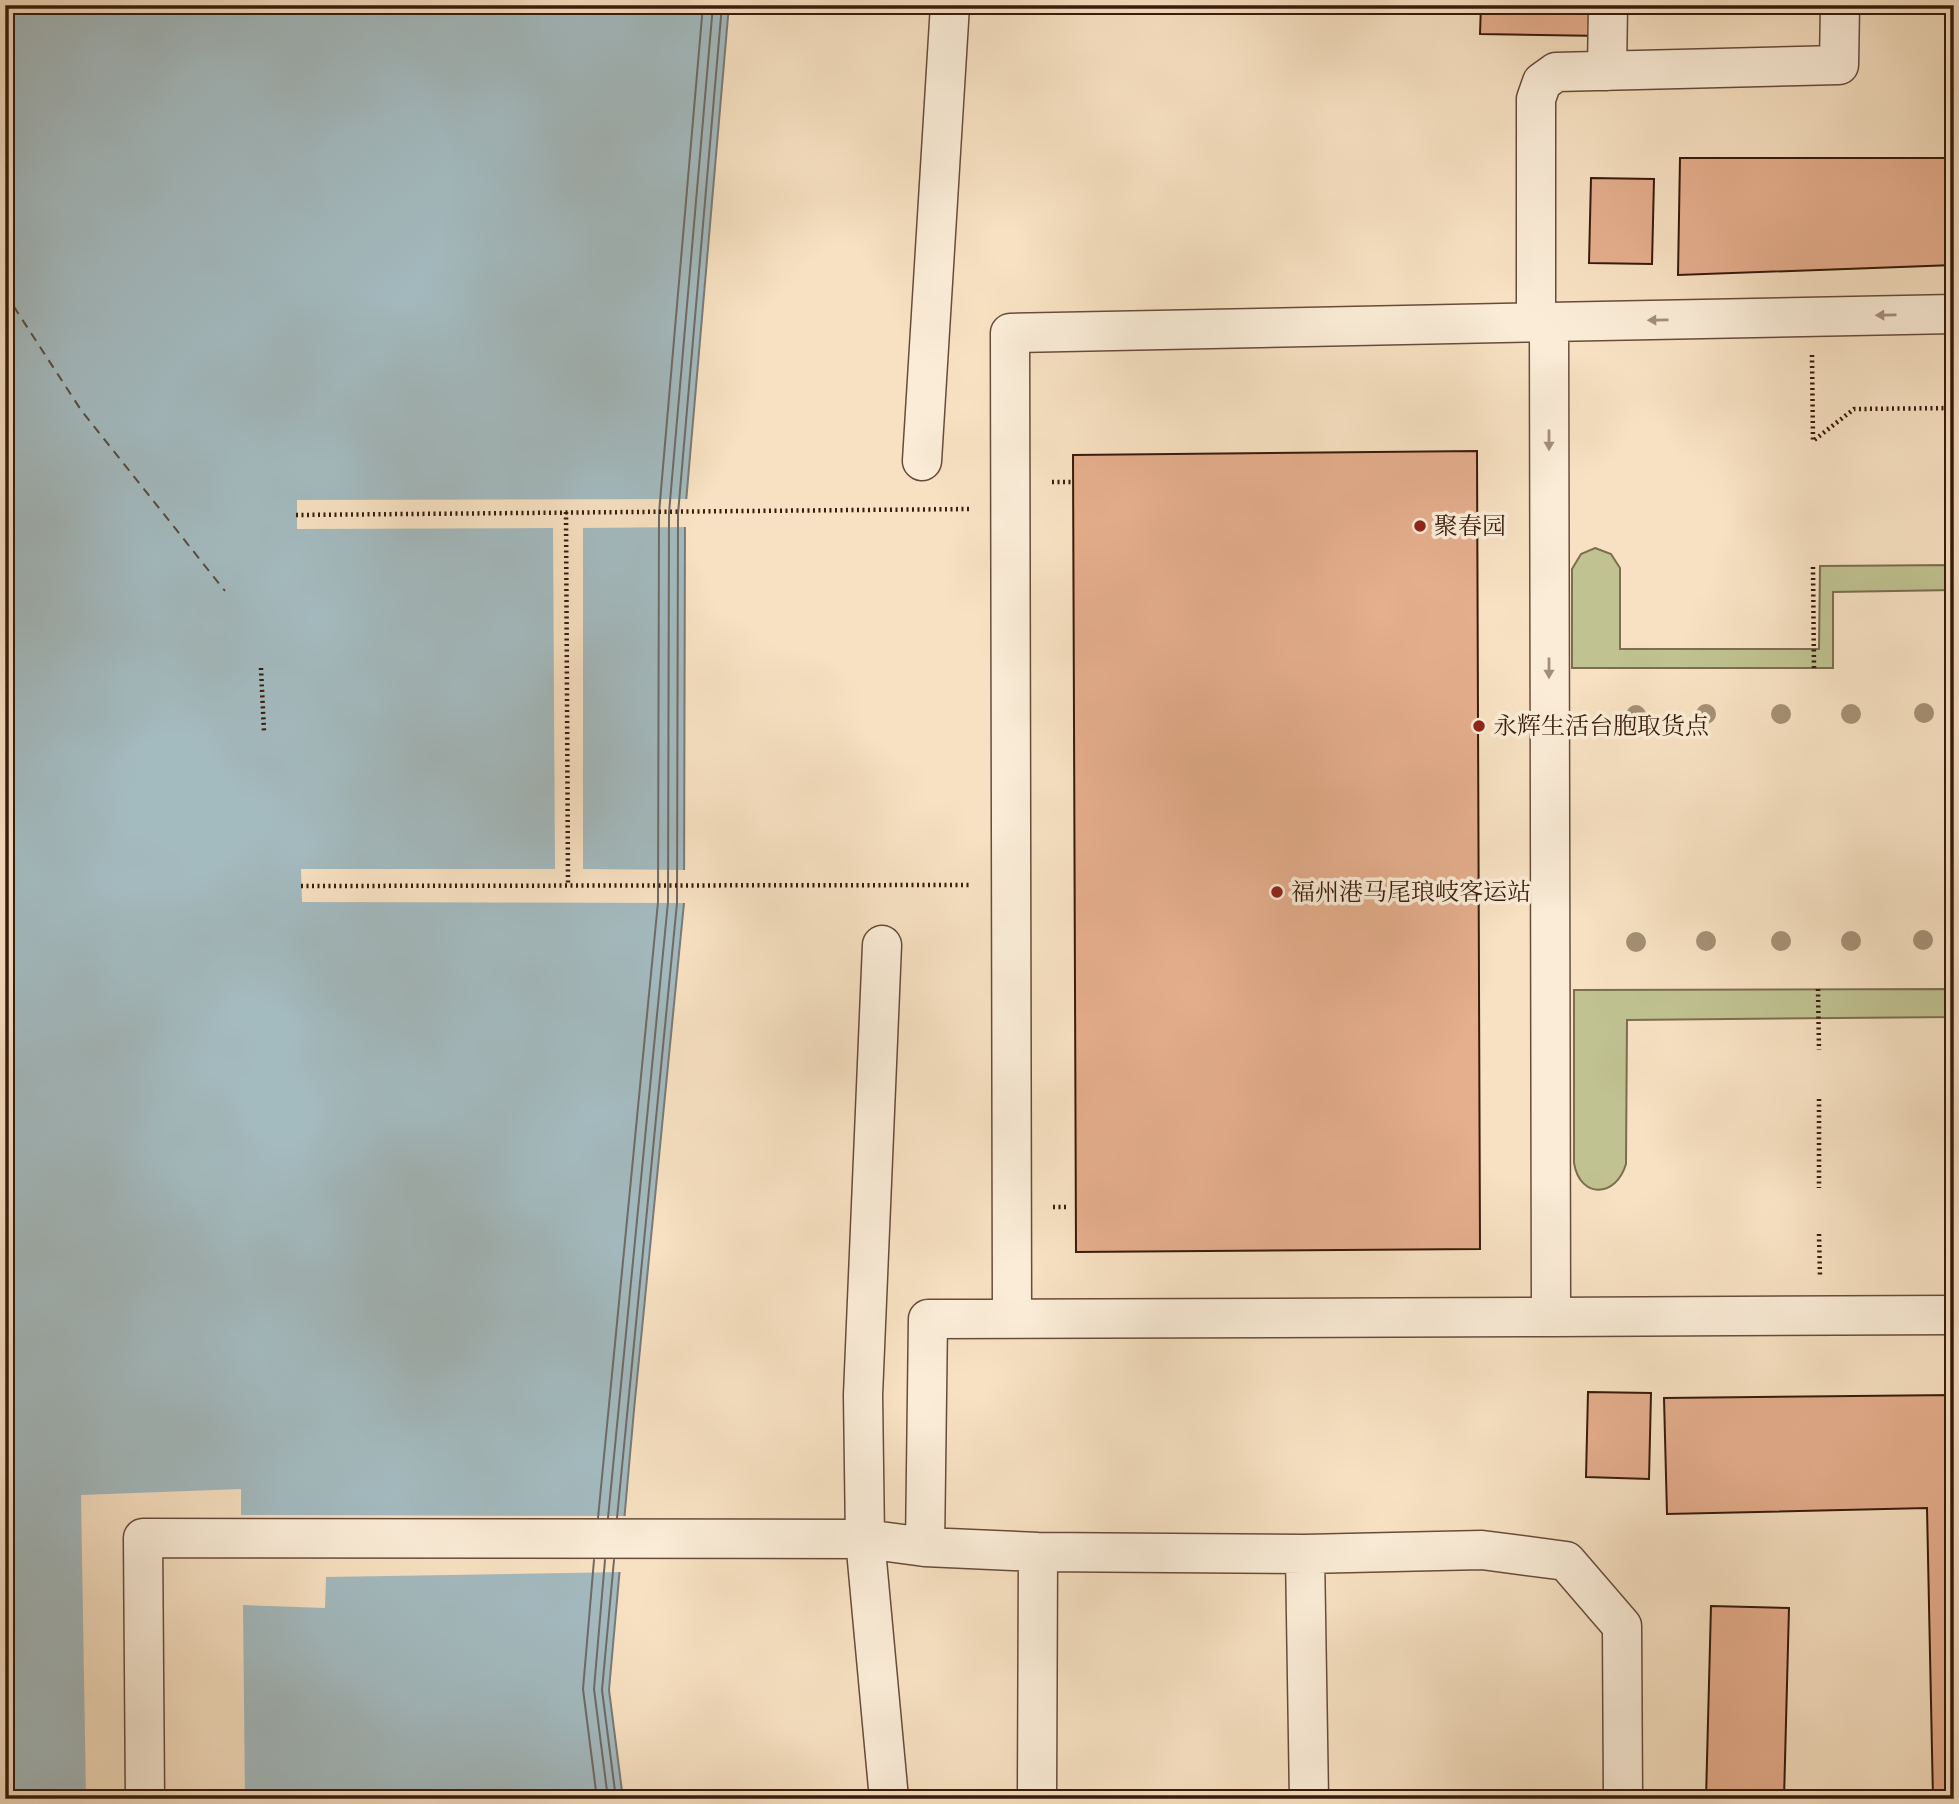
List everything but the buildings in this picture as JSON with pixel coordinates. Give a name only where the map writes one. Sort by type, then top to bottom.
[{"type":"lane","points":[[922,461],[950,5]]},
{"type":"lane","points":[[1607,71],[1608,5]]},
{"type":"lane","points":[[1550,1317],[1543,322],[1536,99],[1542,82],[1556,72],[1839,65],[1840,5]]},
{"type":"lane","points":[[1012,1318],[1010,332],[1954,314]]},
{"type":"lane","points":[[881,944],[863,1395],[865,1539],[889,1799]]},
{"type":"lane","points":[[925,1547],[928,1319],[1954,1315]]},
{"type":"lane","points":[[145,1799],[143,1538],[865,1539],[925,1547],[1038,1552],[1305,1554],[1482,1550],[1566,1561],[1622,1626],[1623,1799]]},
{"type":"lane","points":[[1037,1799],[1038,1552]]},
{"type":"lane","points":[[1305,1554],[1309,1799]]},
{"type":"path","points":[[1812,316],[1813,440],[1854,410],[1954,408]]},
{"type":"path","points":[[296,514],[865,510]]},
{"type":"path","points":[[566,512],[568,886]]},
{"type":"path","points":[[1813,567],[1814,669]]},
{"type":"path","points":[[261,668],[264,732]]},
{"type":"path","points":[[301,886],[1011,885]]},
{"type":"path","points":[[1818,989],[1819,1050]]},
{"type":"path","points":[[1819,1099],[1819,1188]]},
{"type":"green space","points":[[1595,548],[1611,554],[1620,568],[1620,649],[1819,649],[1820,566],[1954,565],[1954,590],[1833,592],[1833,668],[1572,668],[1572,569],[1581,554]]},
{"type":"green space","points":[[1954,989],[1954,1017],[1627,1020],[1626,1164],[1621,1175],[1607,1188],[1590,1188],[1578,1175],[1574,1163],[1574,990]]},
{"type":"water","points":[[5,5],[729,5],[685,514],[684,903],[609,1690],[623,1799],[5,1799]]},
{"type":"pier","points":[[690,499],[688,527],[583,528],[583,869],[688,870],[687,903],[302,902],[301,869],[555,869],[553,528],[297,529],[297,500]]},
{"type":"pier","points":[[241,1489],[241,1515],[628,1516],[623,1572],[326,1577],[325,1608],[243,1605],[245,1799],[86,1799],[81,1495]]},
{"type":"ferry route","points":[[5,293],[81,410],[225,591]]},
{"type":"place","name":"聚春园","points":[[1420,526]]},
{"type":"place","name":"永辉生活台胞取货点","points":[[1479,726]]},
{"type":"place","name":"福州港马尾琅岐客运站","points":[[1277,892]]}]
